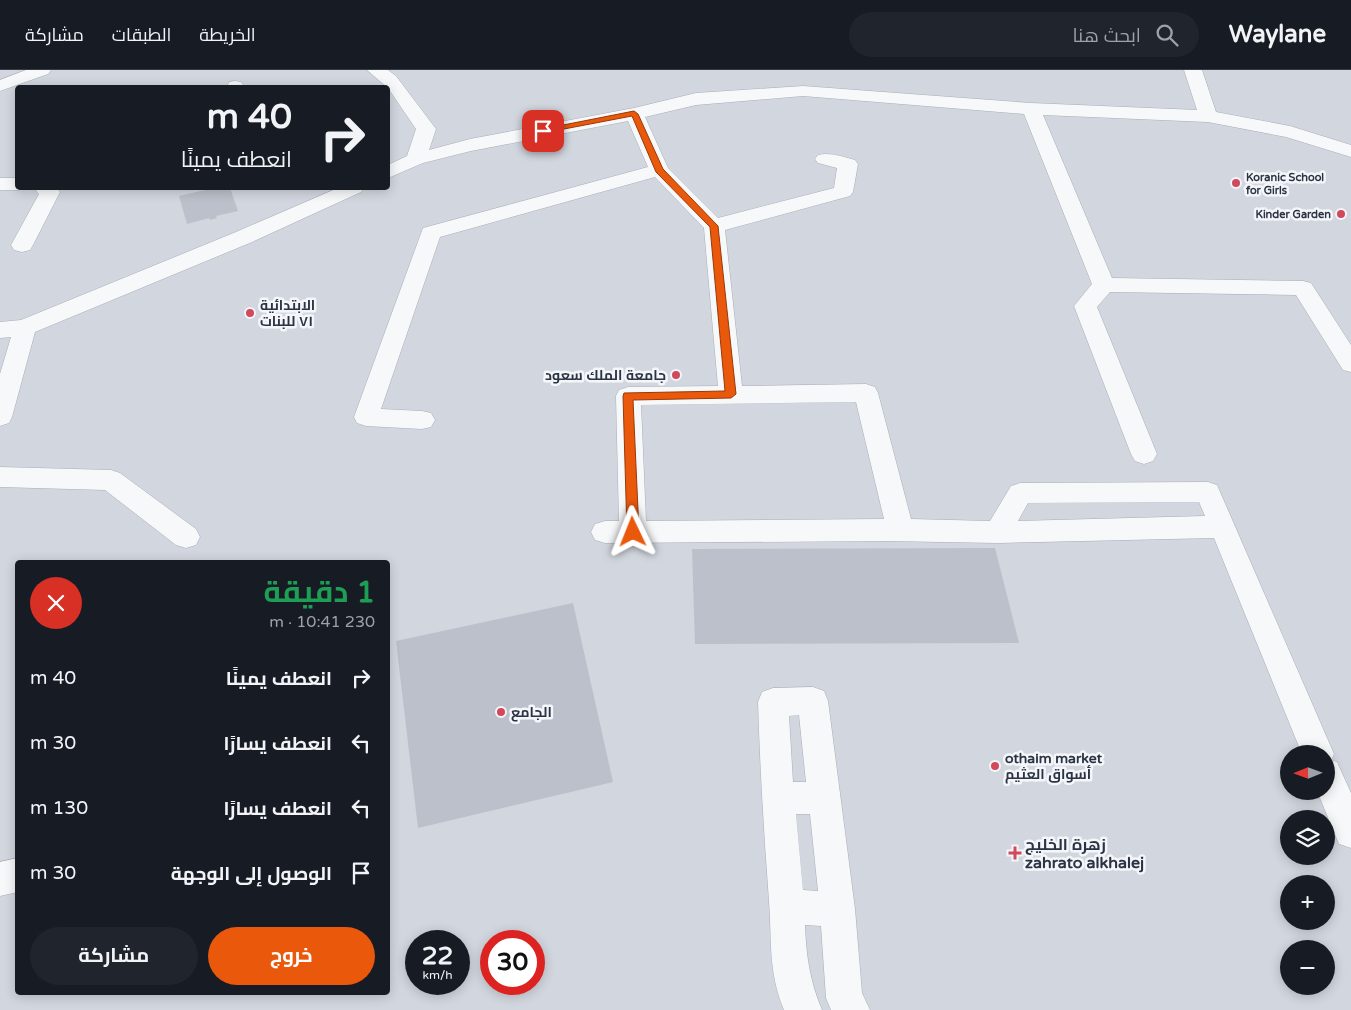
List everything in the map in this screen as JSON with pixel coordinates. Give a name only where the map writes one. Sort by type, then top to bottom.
[{"type":"street","points":[[0,86],[42,70]]},
{"type":"street","points":[[1193,70],[1208,116]]},
{"type":"street","points":[[390,171],[416,160],[470,145],[634,114],[696,99],[800,84],[1031,109],[1208,116],[1290,132],[1351,151]]},
{"type":"street","points":[[390,88],[426,129],[416,160]]},
{"type":"street","points":[[1031,109],[1104,285]]},
{"type":"street","points":[[634,114],[659,170],[714,226],[731,394]]},
{"type":"street","points":[[714,226],[843,192],[848,164],[825,159]]},
{"type":"street","points":[[422,420],[366,417],[431,233],[659,170]]},
{"type":"street","points":[[0,184],[15,184]]},
{"type":"street","points":[[22,245],[50,192],[47,190]]},
{"type":"street","points":[[0,330],[25,327],[244,237],[350,190]]},
{"type":"street","points":[[1144,454],[1085,306],[1104,285],[1303,288],[1351,364]]},
{"type":"street","points":[[0,417],[25,327]]},
{"type":"street","points":[[633,532],[628,396],[731,394],[866,393],[900,530]]},
{"type":"street","points":[[0,477],[110,480],[186,537]]},
{"type":"street","points":[[998,532],[1020,493],[1208,492],[1314,745]]},
{"type":"street","points":[[605,532],[900,530],[998,532],[1223,527]]},
{"type":"street","points":[[803,1010],[796,994],[788,956],[787,907],[778,798],[773,702],[813,702],[837,910],[844,998],[851,1010]]},
{"type":"street","points":[[1335,794],[1351,832]]},
{"type":"street","points":[[778,798],[823,799]]},
{"type":"street","points":[[0,879],[15,876]]},
{"type":"street","points":[[787,907],[837,910]]},
{"type":"shaded area","name":"جامعة الملك سعود","points":[[0,70],[1351,70],[1351,1010],[0,1010]]},
{"type":"building","points":[[205,190],[231,190],[238,211],[216,216],[217,218],[210,220],[209,218],[187,224],[179,196]]},
{"type":"building","points":[[995,548],[1019,643],[695,644],[692,549]]},
{"type":"building","name":"الجامع","points":[[573,603],[613,782],[418,828],[396,641]]},
{"type":"place","name":"Koranic School for Girls","points":[[1236,183]]},
{"type":"place","name":"Kinder Garden","points":[[1341,214]]},
{"type":"place","name":"الابتدائية ٧١ للبنات","points":[[250,313]]},
{"type":"place","name":"جامعة الملك سعود","points":[[676,375]]},
{"type":"place","name":"الجامع","points":[[501,712]]},
{"type":"place","name":"othaim market أسواق العثيم","points":[[995,766]]},
{"type":"place","name":"زهرة الخليج zahrato alkhalej","points":[[1015,853]]},
{"type":"route","points":[[543,131],[634,114],[659,170],[714,226],[731,394],[628,396],[633,532]]}]
